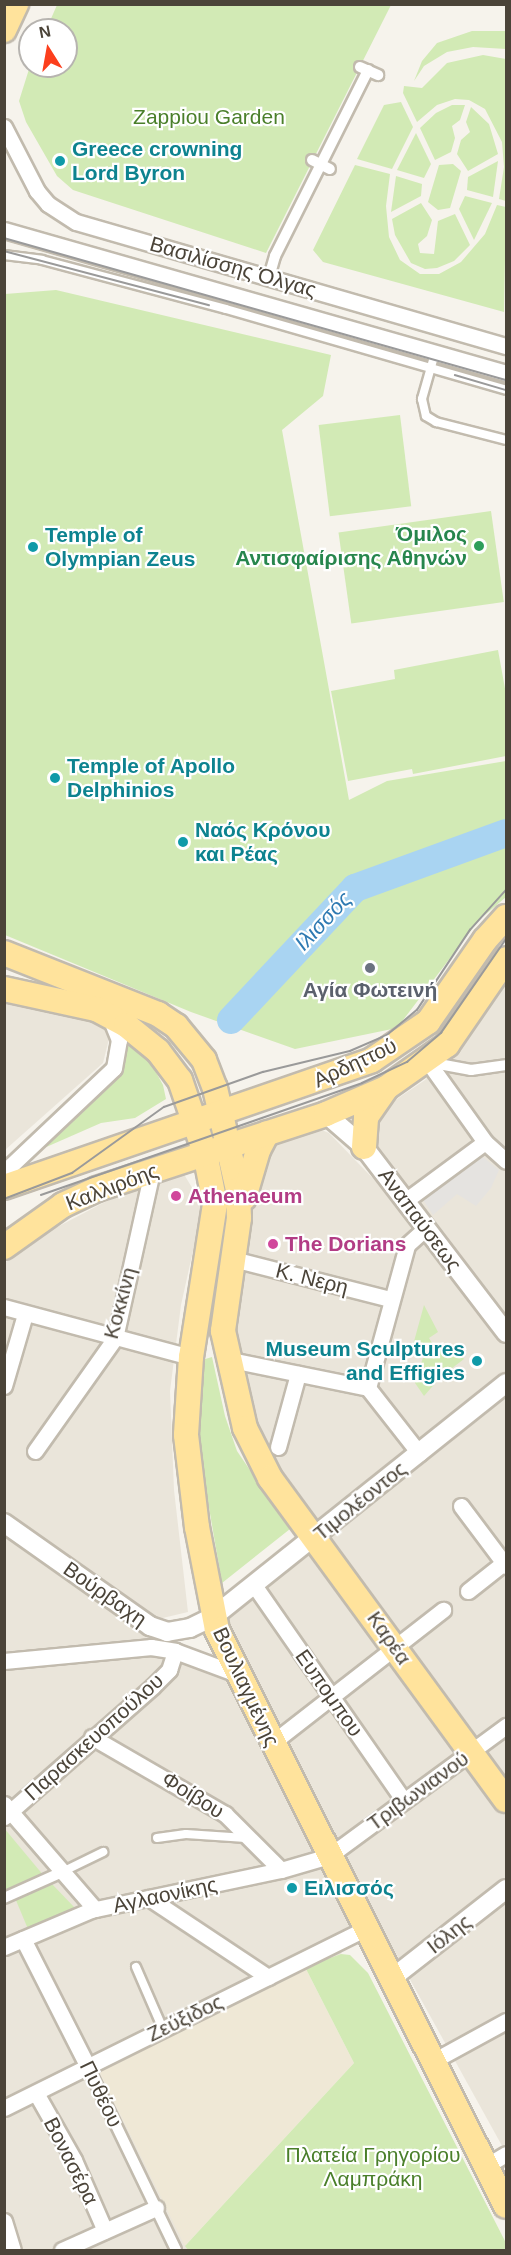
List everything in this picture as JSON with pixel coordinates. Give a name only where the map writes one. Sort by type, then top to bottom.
[{"type":"main road","points":[[4,30],[16,4]]},
{"type":"main road","name":"Αρδηττού","points":[[221,1112],[335,1075],[406,1039],[428,1022],[485,940],[507,917]]},
{"type":"main road","points":[[4,953],[135,1002],[176,1026],[204,1060],[229,1145],[239,1218]]},
{"type":"main road","name":"Αρδηττού","points":[[229,1145],[327,1114],[386,1088],[428,1062],[453,1038],[507,959]]},
{"type":"main road","name":"Βουλιαγμένης","points":[[4,989],[82,1004],[108,1016],[168,1061],[180,1080],[205,1154],[213,1187],[214,1220],[191,1357],[186,1436],[213,1617],[237,1674],[433,2061],[496,2160],[507,2206]]},
{"type":"main road","points":[[364,1147],[366,1117],[386,1088]]},
{"type":"main road","name":"Καλλιρόης","points":[[4,1187],[221,1112]]},
{"type":"main road","points":[[226,1359],[224,1320],[239,1218],[248,1177],[267,1133]]},
{"type":"main road","name":"Καλλιρόης","points":[[4,1247],[63,1205],[229,1145]]},
{"type":"main road","name":"Καρέα","points":[[226,1359],[244,1428],[270,1478],[396,1647],[470,1753],[507,1800]]},
{"type":"street","points":[[269,277],[275,256],[327,167],[368,71]]},
{"type":"street","name":"Βασιλίσσης Όλγας","points":[[4,127],[37,191],[76,222],[507,346]]},
{"type":"street","points":[[312,160],[327,167]]},
{"type":"street","name":"Βασιλίσσης Όλγας","points":[[4,230],[507,374]]},
{"type":"street","points":[[4,1173],[114,1068],[119,1040],[108,1016]]},
{"type":"street","points":[[428,1062],[471,1070],[507,1065]]},
{"type":"street","points":[[428,1062],[484,1142],[507,1161]]},
{"type":"street","name":"Αναπαύσεως","points":[[327,1114],[364,1147],[507,1333]]},
{"type":"street","points":[[405,1202],[484,1142]]},
{"type":"street","name":"Κοκκίνη","points":[[35,1451],[115,1338],[152,1171]]},
{"type":"street","points":[[368,1388],[390,1299],[407,1245],[426,1228]]},
{"type":"street","name":"Κ. Νερη","points":[[233,1259],[390,1299]]},
{"type":"street","points":[[4,1307],[191,1357]]},
{"type":"street","points":[[4,1386],[25,1314]]},
{"type":"street","points":[[226,1359],[368,1388],[419,1453]]},
{"type":"street","points":[[270,1478],[298,1374]]},
{"type":"street","name":"Τιμολέοντος","points":[[213,1617],[507,1383]]},
{"type":"street","points":[[461,1506],[506,1563],[468,1591]]},
{"type":"street","name":"Βούρβαχη","points":[[4,1522],[158,1630],[190,1628],[213,1617]]},
{"type":"street","name":"Ευπομπου","points":[[254,1585],[404,1801]]},
{"type":"street","points":[[272,1743],[443,1610]]},
{"type":"street","points":[[4,1661],[113,1648],[175,1651],[237,1674]]},
{"type":"street","name":"Παρασκευοπούλου","points":[[7,1811],[169,1670],[175,1651]]},
{"type":"street","name":"Τριβωνιανού","points":[[329,1856],[507,1726]]},
{"type":"street","name":"Φοίβου","points":[[92,1737],[225,1814],[281,1870]]},
{"type":"street","points":[[7,1811],[95,1910]]},
{"type":"street","name":"Αγλαονίκης","points":[[4,1947],[95,1910],[281,1870],[329,1856]]},
{"type":"street","points":[[4,1898],[62,1872]]},
{"type":"street","name":"Ιόλης","points":[[391,1979],[507,1890]]},
{"type":"street","points":[[149,1898],[268,1977]]},
{"type":"street","name":"Ζεύξιδος","points":[[4,2108],[366,1928]]},
{"type":"street","name":"Πυθέου","points":[[23,1939],[88,2067],[176,2250]]},
{"type":"street","points":[[433,2061],[507,2021]]},
{"type":"street","name":"Βονασέρα","points":[[36,2093],[74,2160],[105,2231]]},
{"type":"street","points":[[68,2249],[156,2208]]},
{"type":"street","points":[[4,2221],[13,2250]]},
{"type":"lane","name":"Βασιλίσσης Όλγας","points":[[4,255],[65,266],[507,390]]},
{"type":"lane","points":[[435,353],[421,405],[426,416],[436,422],[507,440]]},
{"type":"lane","points":[[157,1838],[226,1834],[253,1840]]},
{"type":"lane","points":[[62,1872],[103,1852]]},
{"type":"lane","points":[[136,1967],[163,2029]]},
{"type":"shaded area","points":[[506,976],[506,1319],[371,1143],[372,1123],[391,1103],[425,1080],[454,1048]]},
{"type":"shaded area","points":[[4,993],[68,1003],[111,1031],[103,1063],[5,1150]]},
{"type":"shaded area","points":[[314,1127],[329,1133],[415,1222],[506,1339],[506,1793],[261,1450],[230,1334],[240,1241],[264,1143]]},
{"type":"shaded area","points":[[478,1153],[499,1170],[491,1188],[476,1206],[457,1194],[433,1215],[421,1197]]},
{"type":"shaded area","points":[[182,1171],[203,1206],[181,1305],[170,1391],[174,1490],[188,1612],[150,1621],[5,1518],[5,1263],[23,1245],[105,1202]]},
{"type":"shaded area","points":[[4,1534],[144,1631],[210,1664],[233,1689],[320,1856],[177,1887],[5,1943]]},
{"type":"shaded area","points":[[312,1549],[506,1816],[506,2153],[330,1835],[223,1617]]},
{"type":"shaded area","points":[[321,1865],[351,1929],[341,1954],[305,1967],[98,2069],[188,2250],[5,2250],[4,1950],[94,1912]]},
{"type":"shaded area","points":[[305,1967],[354,2063],[185,2246],[98,2069]]},
{"type":"green space","name":"Zappiou Garden","points":[[57,5],[391,5],[266,253],[73,190],[57,176],[26,122],[19,101],[26,78],[78,78],[78,18],[51,18]]},
{"type":"green space","points":[[472,31],[506,31],[506,49],[473,47],[447,52],[424,66],[414,81],[422,61],[437,43]]},
{"type":"green space","points":[[483,55],[506,59],[506,201],[499,199],[504,167],[502,142],[485,109],[469,100],[455,99],[437,105],[417,122],[403,93],[404,86],[422,88],[447,63]]},
{"type":"green space","points":[[401,102],[413,127],[392,169],[357,159],[384,105]]},
{"type":"green space","points":[[452,105],[465,105],[460,120],[452,126],[455,138],[451,152],[435,160],[420,128],[436,113]]},
{"type":"green space","points":[[471,107],[489,124],[498,154],[468,171],[457,154],[461,140],[470,132],[466,122]]},
{"type":"green space","points":[[416,133],[431,164],[424,178],[397,170]]},
{"type":"green space","points":[[498,161],[493,197],[467,190],[468,177]]},
{"type":"green space","points":[[453,164],[461,171],[450,208],[438,210],[428,202],[439,165]]},
{"type":"green space","points":[[355,165],[390,174],[386,206],[389,237],[400,260],[420,274],[439,274],[461,262],[485,234],[497,205],[506,207],[504,312],[323,262],[313,250]]},
{"type":"green space","points":[[396,176],[422,184],[421,196],[391,212]]},
{"type":"green space","points":[[465,196],[492,203],[474,240],[459,209]]},
{"type":"green space","points":[[421,203],[432,220],[427,236],[418,244],[420,253],[434,254],[438,221],[455,214],[470,245],[454,261],[437,268],[425,269],[411,263],[395,235],[392,219]]},
{"type":"green space","points":[[56,290],[331,355],[323,396],[282,430],[349,800],[387,781],[506,761],[506,897],[479,920],[397,1028],[295,1049],[191,1012],[5,935],[5,294]]},
{"type":"green space","points":[[400,415],[411,506],[330,516],[319,425]]},
{"type":"green space","points":[[491,511],[504,602],[351,624],[338,532]]},
{"type":"green space","points":[[498,650],[506,694],[506,756],[413,774],[412,769],[348,781],[331,691],[395,679],[394,670]]},
{"type":"green space","points":[[128,1041],[152,1065],[163,1085],[166,1099],[135,1118],[101,1123],[28,1155],[27,1150],[121,1074]]},
{"type":"green space","points":[[424,1305],[438,1332],[429,1338],[435,1348],[440,1346],[447,1356],[457,1350],[464,1359],[447,1372],[443,1367],[434,1375],[438,1380],[424,1396],[415,1383],[426,1348],[413,1345]]},
{"type":"green space","points":[[212,1357],[225,1416],[237,1451],[290,1529],[222,1583],[203,1473],[199,1426],[202,1360]]},
{"type":"green space","points":[[4,1828],[44,1876],[4,1893]]},
{"type":"green space","points":[[51,1883],[75,1908],[28,1929],[15,1898]]},
{"type":"green space","name":"Πλατεία Γρηγορίου Λαμπράκη","points":[[341,1954],[350,1955],[368,1973],[506,2243],[506,2250],[188,2250],[185,2246],[354,2063],[305,1967]]},
{"type":"waterway","name":"Ιλισσός","points":[[231,1020],[355,888],[506,833]]},
{"type":"tram line","points":[[4,238],[506,380]]},
{"type":"tram line","points":[[4,251],[209,305]]},
{"type":"tram line","points":[[455,375],[506,390]]},
{"type":"tram line","points":[[4,1199],[72,1173],[164,1107],[263,1072],[350,1051],[387,1035],[417,1010],[470,930],[506,890]]},
{"type":"tram line","points":[[41,1195],[362,1083],[407,1062],[441,1033],[506,939]]},
{"type":"place","name":"Greece crowning Lord Byron","points":[[60,161]]},
{"type":"place","name":"Όμιλος Αντισφαίρισης Αθηνών","points":[[479,546]]},
{"type":"place","name":"Temple of Olympian Zeus","points":[[33,547]]},
{"type":"place","name":"Temple of Apollo Delphinios","points":[[55,778]]},
{"type":"place","name":"Ναός Κρόνου και Ρέας","points":[[183,842]]},
{"type":"place","name":"Αγία Φωτεινή","points":[[370,968]]},
{"type":"place","name":"Athenaeum","points":[[176,1196]]},
{"type":"place","name":"The Dorians","points":[[273,1244]]},
{"type":"place","name":"Museum Sculptures and Effigies","points":[[477,1361]]},
{"type":"place","name":"Ειλισσός","points":[[292,1888]]}]
